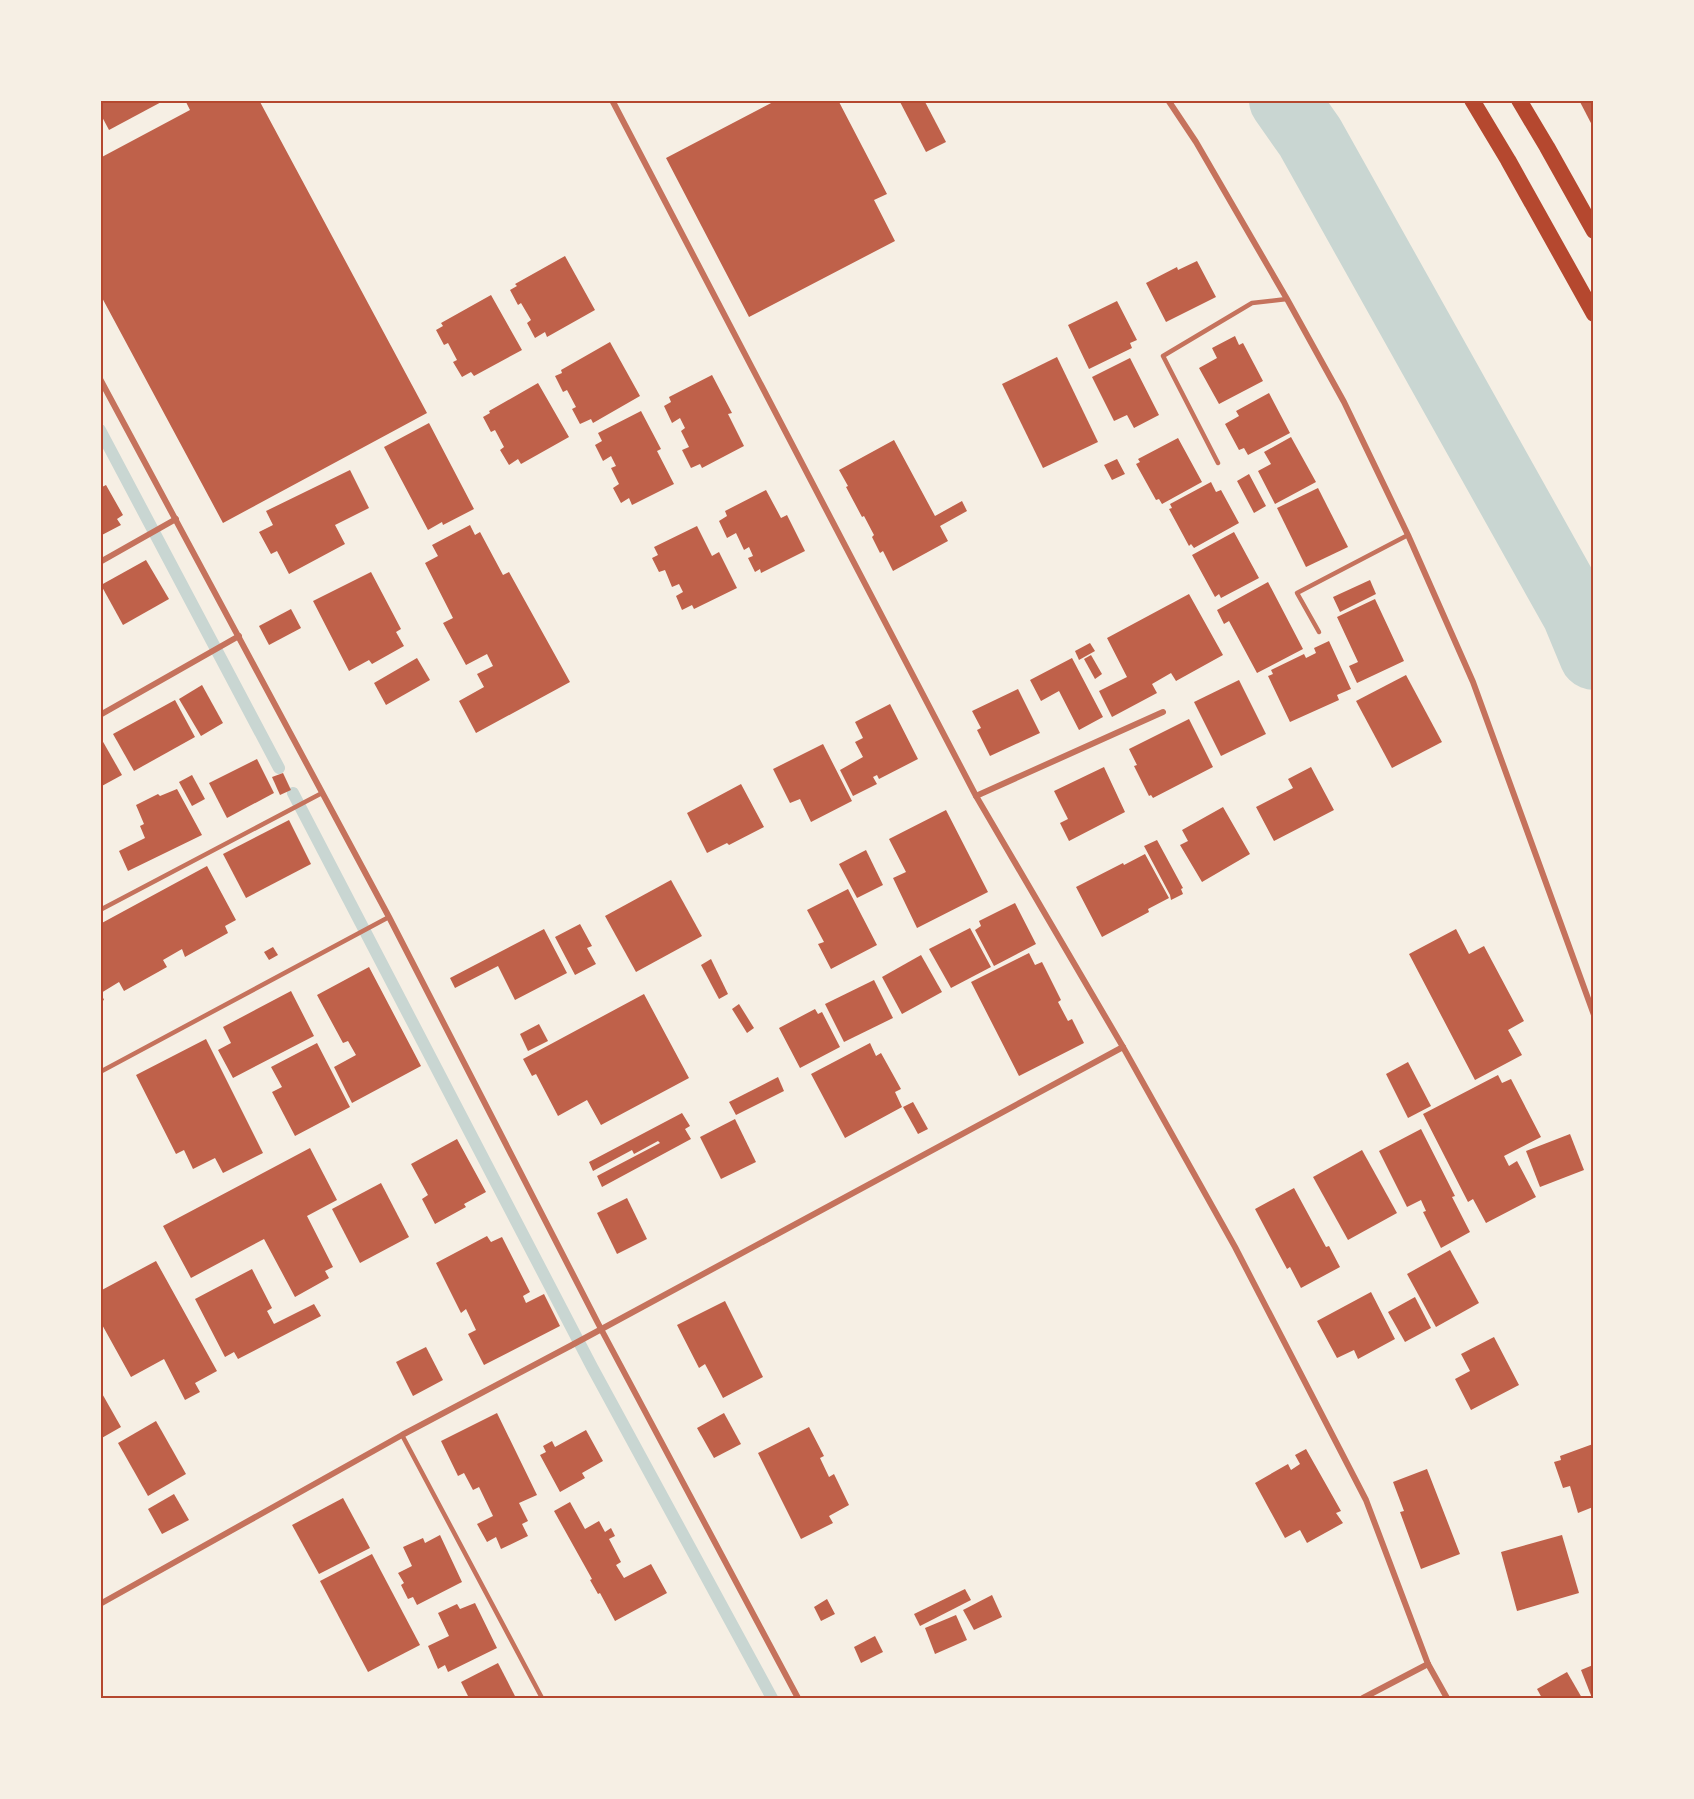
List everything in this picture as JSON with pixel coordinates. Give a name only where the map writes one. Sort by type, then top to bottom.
[{"type":"highway","points":[[1472,100],[1508,160],[1593,314]]},
{"type":"highway","points":[[1519,100],[1593,231]]},
{"type":"street","points":[[612,100],[976,796],[1123,1047],[1235,1247],[1366,1500],[1428,1664],[1447,1698]]},
{"type":"street","points":[[1168,100],[1196,142],[1344,402],[1408,535],[1473,682],[1593,1015]]},
{"type":"street","points":[[100,379],[389,917],[601,1329],[798,1698]]},
{"type":"street","points":[[100,562],[176,519]]},
{"type":"street","points":[[100,715],[239,636]]},
{"type":"street","points":[[976,796],[1163,712]]},
{"type":"street","points":[[100,1604],[402,1435],[1123,1047]]},
{"type":"street","points":[[1363,1698],[1428,1664]]},
{"type":"lane","points":[[1218,463],[1163,356],[1252,303],[1287,299]]},
{"type":"lane","points":[[1319,632],[1297,593],[1408,535]]},
{"type":"lane","points":[[100,910],[322,793]]},
{"type":"lane","points":[[100,1072],[389,917]]},
{"type":"lane","points":[[402,1435],[543,1698]]},
{"type":"building","points":[[100,100],[165,100],[109,130],[100,113]]},
{"type":"building","points":[[185,100],[259,100],[427,413],[223,523],[100,294],[100,158],[190,110]]},
{"type":"building","points":[[777,100],[838,100],[887,194],[874,200],[895,241],[749,317],[666,158]]},
{"type":"building","points":[[899,100],[924,100],[946,142],[926,152]]},
{"type":"building","points":[[1579,100],[1593,100],[1593,127]]},
{"type":"building","points":[[565,256],[595,310],[547,337],[545,332],[535,338],[527,323],[531,320],[521,303],[518,305],[510,290],[517,286],[515,284]]},
{"type":"building","points":[[1197,261],[1216,297],[1166,322],[1146,283],[1177,267],[1178,270]]},
{"type":"building","points":[[491,295],[522,350],[474,376],[471,372],[462,377],[453,362],[457,360],[448,343],[444,345],[436,330],[443,326],[441,323]]},
{"type":"building","points":[[1117,301],[1137,340],[1130,343],[1132,348],[1089,369],[1068,325]]},
{"type":"building","points":[[1235,336],[1239,345],[1243,343],[1263,381],[1219,404],[1199,368],[1217,358],[1212,348]]},
{"type":"building","points":[[610,342],[640,396],[593,423],[591,419],[580,424],[572,409],[576,407],[567,390],[563,392],[555,376],[562,373],[561,370]]},
{"type":"building","points":[[1057,357],[1098,442],[1043,468],[1002,384]]},
{"type":"building","points":[[1130,358],[1159,415],[1134,428],[1127,415],[1114,421],[1092,377]]},
{"type":"building","points":[[712,375],[732,413],[728,414],[744,446],[702,468],[700,464],[691,468],[682,450],[689,447],[681,431],[685,428],[680,418],[672,423],[664,406],[671,402],[669,397]]},
{"type":"building","points":[[538,383],[569,437],[521,464],[518,459],[509,465],[500,450],[504,447],[495,430],[491,432],[483,417],[490,413],[489,411]]},
{"type":"building","points":[[1269,393],[1290,433],[1248,455],[1244,448],[1239,450],[1225,424],[1239,416],[1236,411]]},
{"type":"building","points":[[641,411],[661,449],[657,451],[674,484],[632,505],[629,498],[621,503],[613,488],[619,484],[611,468],[616,466],[611,456],[603,461],[595,445],[602,441],[598,433]]},
{"type":"building","points":[[429,423],[474,509],[428,530],[384,447]]},
{"type":"building","points":[[1291,437],[1316,482],[1275,504],[1258,471],[1271,464],[1264,452]]},
{"type":"building","points":[[1178,438],[1202,482],[1162,504],[1159,499],[1156,500],[1136,464],[1140,462],[1138,459]]},
{"type":"building","points":[[894,440],[935,516],[962,501],[967,511],[940,526],[948,541],[893,571],[883,551],[880,553],[872,537],[874,535],[864,516],[862,517],[839,470]]},
{"type":"building","points":[[1117,459],[1125,474],[1112,480],[1104,465]]},
{"type":"building","points":[[350,470],[369,508],[335,525],[345,544],[289,574],[277,551],[271,554],[259,532],[273,525],[266,511]]},
{"type":"building","points":[[1249,474],[1266,506],[1254,513],[1237,481]]},
{"type":"building","points":[[1211,482],[1216,492],[1221,490],[1239,523],[1194,548],[1191,544],[1189,546],[1169,509],[1172,508],[1170,504]]},
{"type":"building","points":[[106,485],[123,515],[117,519],[121,525],[100,536],[100,488]]},
{"type":"building","points":[[1318,488],[1348,547],[1306,567],[1277,508]]},
{"type":"building","points":[[766,490],[781,518],[787,515],[805,551],[761,573],[760,569],[755,572],[748,558],[753,556],[749,547],[744,550],[736,533],[727,538],[719,521],[727,516],[725,511]]},
{"type":"building","points":[[470,525],[475,535],[480,532],[503,575],[509,572],[570,682],[476,733],[459,701],[484,687],[477,674],[493,666],[487,654],[466,665],[443,623],[453,618],[425,563],[438,556],[432,545]]},
{"type":"building","points":[[697,526],[712,556],[719,552],[737,588],[694,609],[692,605],[682,610],[676,596],[683,592],[679,584],[672,587],[665,570],[659,572],[652,558],[658,555],[654,547]]},
{"type":"building","points":[[1234,532],[1259,578],[1221,598],[1219,594],[1215,597],[1192,555]]},
{"type":"building","points":[[146,560],[169,599],[123,625],[101,585]]},
{"type":"building","points":[[371,572],[401,629],[396,632],[404,646],[372,664],[369,660],[349,671],[313,601]]},
{"type":"building","points":[[1370,580],[1376,594],[1340,612],[1333,597]]},
{"type":"building","points":[[1268,582],[1303,649],[1257,673],[1229,621],[1224,624],[1217,610]]},
{"type":"building","points":[[1189,594],[1223,655],[1176,681],[1171,673],[1152,684],[1157,693],[1112,717],[1099,691],[1127,677],[1107,638]]},
{"type":"building","points":[[1375,599],[1404,661],[1357,683],[1349,666],[1358,662],[1337,617]]},
{"type":"building","points":[[291,609],[301,628],[269,645],[259,626]]},
{"type":"building","points":[[1329,641],[1351,689],[1337,695],[1339,700],[1290,722],[1268,676],[1273,674],[1271,670],[1304,654],[1306,658],[1316,653],[1314,648]]},
{"type":"building","points":[[1090,643],[1095,651],[1079,660],[1075,651]]},
{"type":"building","points":[[1091,655],[1102,674],[1095,679],[1084,659]]},
{"type":"building","points":[[417,658],[430,680],[386,705],[374,683]]},
{"type":"building","points":[[1072,658],[1103,717],[1079,730],[1059,691],[1041,701],[1030,680]]},
{"type":"building","points":[[1406,675],[1442,742],[1392,768],[1356,701]]},
{"type":"building","points":[[1239,680],[1266,734],[1221,756],[1194,702]]},
{"type":"building","points":[[202,685],[223,723],[201,736],[179,699]]},
{"type":"building","points":[[1018,689],[1040,733],[990,756],[977,730],[981,728],[972,711]]},
{"type":"building","points":[[175,700],[195,737],[134,771],[113,734]]},
{"type":"building","points":[[890,704],[918,759],[879,779],[877,775],[873,777],[877,784],[853,796],[840,770],[863,757],[855,742],[863,738],[855,722]]},
{"type":"building","points":[[1189,719],[1213,767],[1153,798],[1149,796],[1134,766],[1137,765],[1129,749]]},
{"type":"building","points":[[102,740],[122,775],[100,787],[100,741]]},
{"type":"building","points":[[823,744],[852,801],[811,822],[800,799],[790,803],[773,769]]},
{"type":"building","points":[[257,759],[274,793],[227,818],[209,783]]},
{"type":"building","points":[[1104,767],[1125,812],[1069,841],[1060,823],[1068,819],[1054,791]]},
{"type":"building","points":[[1311,767],[1334,810],[1274,841],[1256,807],[1293,788],[1288,779]]},
{"type":"building","points":[[283,773],[291,790],[280,795],[272,777]]},
{"type":"building","points":[[192,775],[205,799],[192,806],[179,782]]},
{"type":"building","points":[[741,784],[764,827],[729,845],[727,843],[707,853],[687,813]]},
{"type":"building","points":[[177,789],[202,835],[128,871],[119,851],[145,838],[140,826],[144,824],[136,805],[158,794],[160,796]]},
{"type":"building","points":[[1223,807],[1250,854],[1202,882],[1180,845],[1188,841],[1182,830]]},
{"type":"building","points":[[946,810],[988,892],[917,928],[893,878],[906,872],[889,839]]},
{"type":"building","points":[[289,820],[311,864],[246,898],[223,854]]},
{"type":"building","points":[[1157,840],[1183,888],[1181,889],[1183,894],[1171,900],[1144,846]]},
{"type":"building","points":[[866,850],[883,885],[857,898],[839,864]]},
{"type":"building","points":[[1145,854],[1169,898],[1148,909],[1149,912],[1102,937],[1076,887]]},
{"type":"building","points":[[207,866],[236,920],[225,926],[228,933],[185,957],[182,949],[163,960],[167,967],[124,991],[119,982],[101,993],[104,1000],[100,1002],[100,924]]},
{"type":"building","points":[[671,880],[702,936],[636,972],[605,916]]},
{"type":"building","points":[[848,889],[877,945],[831,969],[818,944],[824,942],[807,910]]},
{"type":"building","points":[[1015,903],[1036,944],[994,966],[975,930],[981,926],[979,921]]},
{"type":"building","points":[[580,924],[592,946],[587,948],[596,964],[575,975],[555,937]]},
{"type":"building","points":[[970,928],[991,967],[951,988],[929,949]]},
{"type":"building","points":[[544,929],[567,973],[515,1000],[498,966],[455,988],[450,978]]},
{"type":"building","points":[[1456,929],[1469,954],[1484,946],[1524,1021],[1508,1030],[1522,1055],[1475,1080],[1409,954]]},
{"type":"building","points":[[273,947],[278,955],[269,960],[264,952]]},
{"type":"building","points":[[1029,953],[1035,965],[1042,962],[1061,1000],[1058,1002],[1068,1021],[1072,1019],[1084,1043],[1019,1076],[971,982]]},
{"type":"building","points":[[921,955],[942,992],[902,1014],[882,977]]},
{"type":"building","points":[[711,959],[728,994],[719,999],[701,965]]},
{"type":"building","points":[[369,967],[421,1066],[352,1103],[334,1067],[356,1055],[348,1041],[343,1043],[317,995]]},
{"type":"building","points":[[874,980],[893,1018],[844,1042],[825,1004]]},
{"type":"building","points":[[291,991],[314,1036],[233,1078],[218,1050],[231,1043],[223,1027]]},
{"type":"building","points":[[644,994],[689,1078],[601,1125],[587,1100],[558,1116],[536,1074],[532,1076],[523,1059]]},
{"type":"building","points":[[739,1004],[754,1028],[747,1033],[732,1009]]},
{"type":"building","points":[[815,1009],[818,1014],[822,1012],[840,1047],[800,1068],[779,1028]]},
{"type":"building","points":[[539,1024],[548,1041],[528,1051],[520,1034]]},
{"type":"building","points":[[206,1039],[263,1153],[223,1173],[215,1158],[193,1169],[184,1150],[176,1154],[136,1075]]},
{"type":"building","points":[[317,1043],[350,1107],[295,1136],[272,1092],[282,1087],[271,1067]]},
{"type":"building","points":[[870,1043],[876,1056],[881,1053],[901,1089],[895,1092],[902,1107],[845,1138],[811,1074]]},
{"type":"building","points":[[1408,1062],[1431,1106],[1408,1118],[1386,1074]]},
{"type":"building","points":[[1498,1075],[1502,1083],[1511,1079],[1541,1137],[1504,1156],[1509,1166],[1517,1161],[1536,1197],[1486,1223],[1473,1199],[1468,1202],[1423,1114]]},
{"type":"building","points":[[778,1077],[784,1091],[736,1115],[729,1102]]},
{"type":"building","points":[[913,1102],[928,1129],[918,1134],[903,1107]]},
{"type":"building","points":[[682,1113],[690,1126],[685,1129],[691,1139],[602,1187],[597,1176],[660,1143],[658,1141],[634,1154],[632,1150],[593,1171],[589,1162]]},
{"type":"building","points":[[735,1119],[756,1162],[721,1179],[700,1137]]},
{"type":"building","points":[[1421,1129],[1455,1196],[1452,1197],[1470,1232],[1441,1248],[1423,1212],[1426,1211],[1421,1200],[1407,1207],[1379,1151]]},
{"type":"building","points":[[1570,1134],[1584,1170],[1540,1187],[1526,1151]]},
{"type":"building","points":[[457,1139],[486,1192],[464,1204],[466,1207],[435,1224],[422,1199],[428,1195],[411,1164]]},
{"type":"building","points":[[310,1148],[337,1200],[307,1216],[333,1267],[325,1271],[329,1278],[295,1297],[264,1239],[191,1278],[163,1226]]},
{"type":"building","points":[[1362,1150],[1397,1213],[1348,1240],[1313,1177]]},
{"type":"building","points":[[381,1183],[409,1237],[360,1263],[332,1209]]},
{"type":"building","points":[[1294,1188],[1326,1247],[1329,1246],[1340,1267],[1301,1288],[1290,1267],[1287,1269],[1255,1209]]},
{"type":"building","points":[[627,1198],[647,1239],[617,1254],[597,1213]]},
{"type":"building","points":[[487,1236],[491,1242],[502,1237],[530,1292],[523,1296],[526,1303],[544,1294],[560,1326],[484,1365],[468,1334],[476,1330],[466,1309],[461,1313],[436,1263]]},
{"type":"building","points":[[1450,1250],[1479,1303],[1436,1327],[1407,1274]]},
{"type":"building","points":[[156,1261],[217,1371],[195,1383],[200,1392],[185,1400],[164,1359],[131,1377],[100,1321],[100,1291]]},
{"type":"building","points":[[252,1269],[272,1308],[267,1311],[274,1324],[314,1304],[321,1316],[238,1359],[234,1352],[225,1357],[195,1299]]},
{"type":"building","points":[[1371,1292],[1395,1339],[1358,1359],[1354,1350],[1337,1358],[1317,1321]]},
{"type":"building","points":[[1415,1297],[1431,1328],[1405,1342],[1388,1312]]},
{"type":"building","points":[[725,1301],[763,1377],[723,1398],[705,1364],[699,1368],[677,1325]]},
{"type":"building","points":[[1494,1337],[1519,1385],[1471,1410],[1455,1379],[1470,1371],[1461,1354]]},
{"type":"building","points":[[426,1347],[443,1380],[413,1396],[396,1362]]},
{"type":"building","points":[[100,1390],[121,1427],[100,1439]]},
{"type":"building","points":[[497,1413],[537,1495],[519,1503],[528,1521],[522,1524],[528,1536],[501,1549],[496,1537],[487,1542],[477,1524],[493,1516],[479,1487],[473,1490],[464,1473],[458,1476],[441,1441]]},
{"type":"building","points":[[724,1413],[741,1444],[714,1458],[697,1428]]},
{"type":"building","points":[[156,1421],[186,1474],[148,1496],[118,1443]]},
{"type":"building","points":[[809,1427],[824,1456],[820,1458],[829,1477],[834,1474],[849,1505],[829,1516],[833,1523],[801,1539],[758,1453]]},
{"type":"building","points":[[586,1430],[603,1461],[582,1473],[585,1478],[560,1492],[540,1455],[546,1452],[543,1446],[552,1441],[555,1447]]},
{"type":"building","points":[[1593,1444],[1593,1507],[1578,1513],[1570,1486],[1563,1488],[1554,1462],[1561,1460],[1560,1456]]},
{"type":"building","points":[[1306,1449],[1341,1511],[1336,1513],[1343,1523],[1307,1543],[1300,1530],[1285,1538],[1255,1483],[1288,1464],[1291,1470],[1300,1464],[1295,1455]]},
{"type":"building","points":[[1427,1469],[1460,1554],[1421,1569],[1400,1512],[1404,1511],[1393,1482]]},
{"type":"building","points":[[174,1494],[189,1520],[162,1534],[148,1509]]},
{"type":"building","points":[[343,1498],[370,1548],[319,1574],[292,1525]]},
{"type":"building","points":[[570,1502],[585,1529],[599,1521],[605,1532],[611,1528],[615,1536],[609,1539],[621,1562],[616,1565],[624,1578],[651,1564],[667,1593],[615,1621],[590,1580],[592,1579],[554,1511]]},
{"type":"building","points":[[440,1535],[462,1582],[417,1605],[413,1597],[408,1599],[401,1585],[404,1583],[398,1573],[412,1566],[403,1547],[423,1538],[425,1543]]},
{"type":"building","points":[[1562,1535],[1579,1593],[1517,1611],[1501,1552]]},
{"type":"building","points":[[372,1554],[420,1645],[368,1672],[320,1581]]},
{"type":"building","points":[[965,1589],[971,1600],[920,1626],[914,1614]]},
{"type":"building","points":[[992,1595],[1002,1617],[974,1630],[963,1610]]},
{"type":"building","points":[[827,1599],[835,1614],[821,1621],[814,1607]]},
{"type":"building","points":[[475,1603],[497,1648],[448,1672],[445,1665],[438,1669],[428,1646],[449,1636],[438,1613],[457,1604],[460,1609]]},
{"type":"building","points":[[956,1615],[967,1640],[935,1654],[925,1628]]},
{"type":"building","points":[[875,1636],[883,1652],[861,1663],[854,1647]]},
{"type":"building","points":[[498,1663],[516,1698],[469,1698],[461,1682]]},
{"type":"building","points":[[1593,1665],[1593,1698],[1592,1698],[1581,1670]]},
{"type":"building","points":[[1567,1672],[1582,1698],[1542,1698],[1537,1689]]},
{"type":"waterway","points":[[1284,100],[1310,137],[1577,614],[1594,655]]},
{"type":"waterway","points":[[100,430],[279,768]]},
{"type":"waterway","points":[[293,793],[592,1367],[772,1698]]}]
